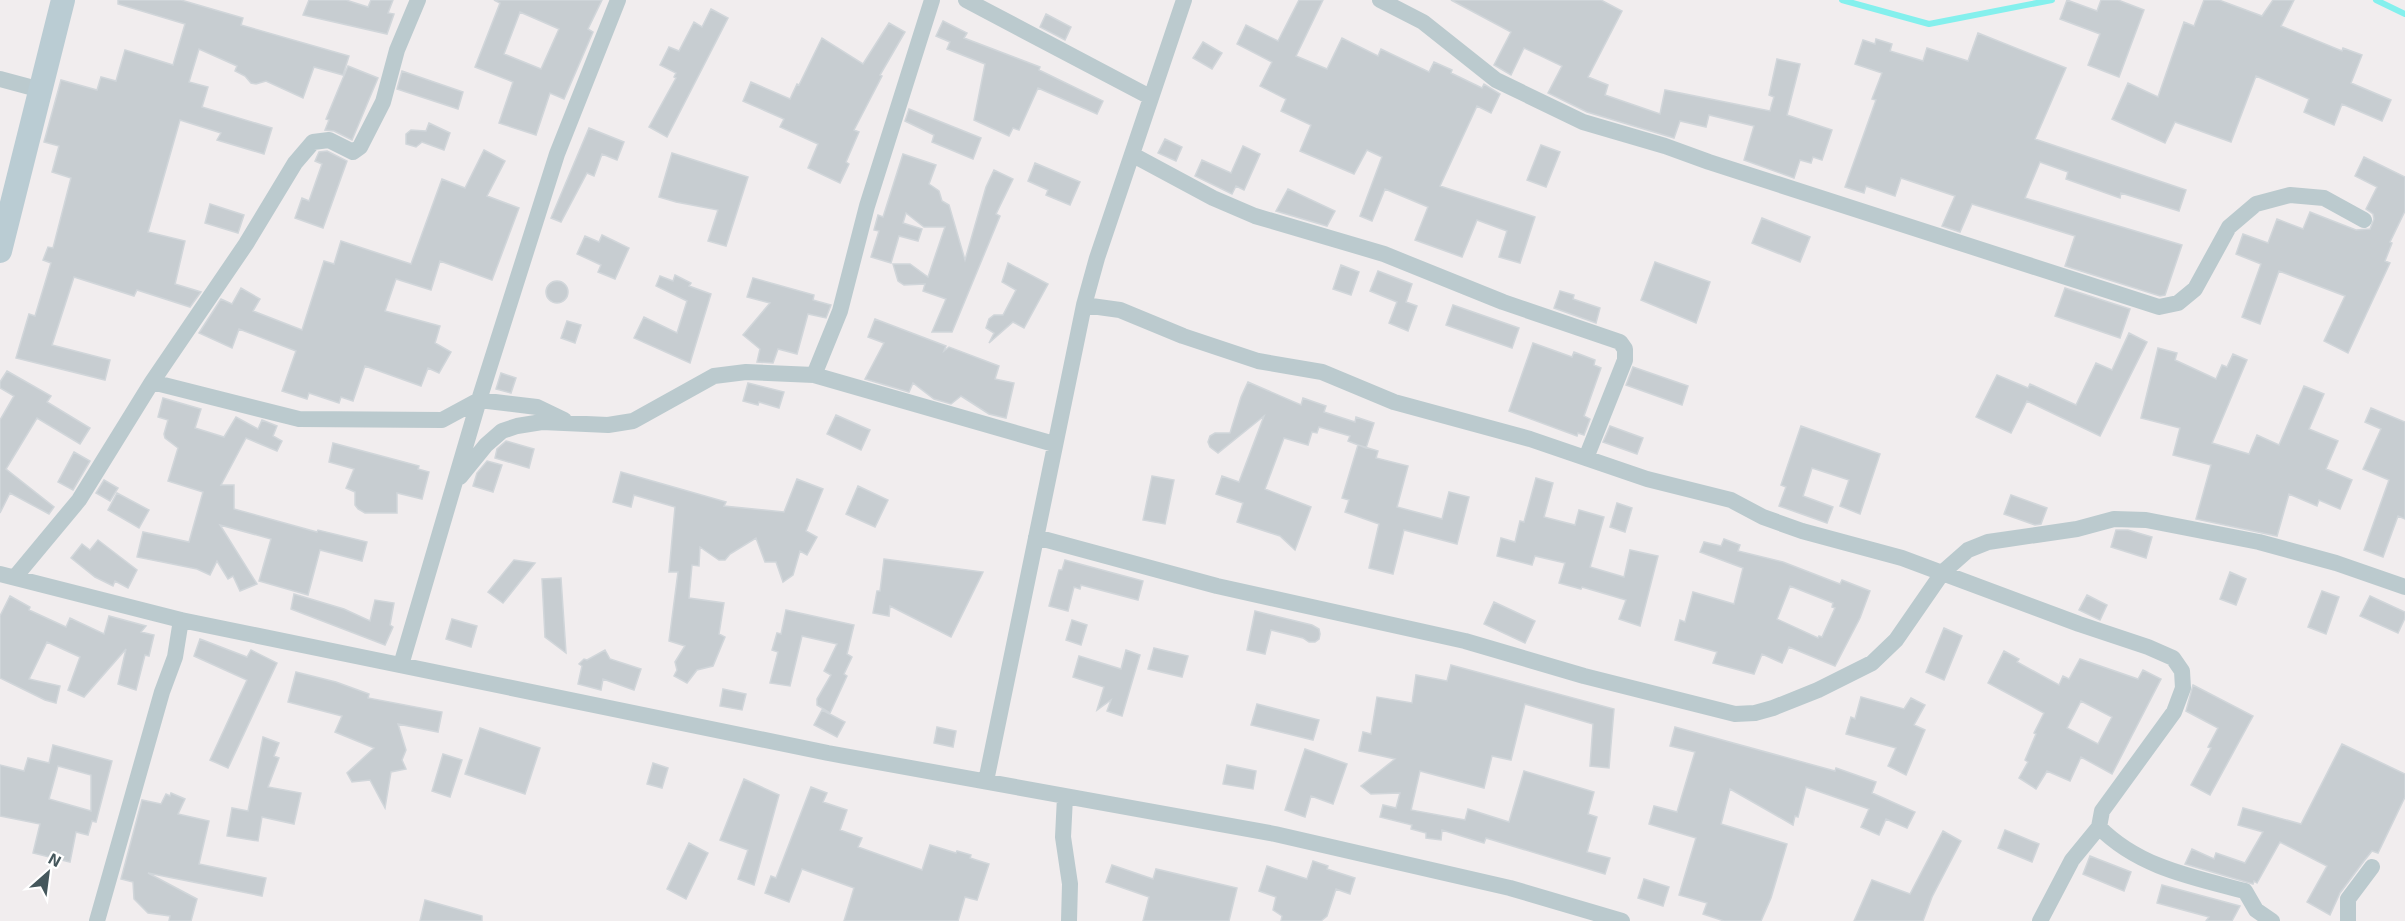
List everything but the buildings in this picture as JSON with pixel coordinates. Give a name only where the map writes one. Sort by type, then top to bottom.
[{"type":"main road","points":[[0,251],[63,0]]},
{"type":"street","points":[[418,0],[397,50],[383,102],[360,147],[353,152],[329,140],[313,142],[294,163],[246,244],[152,382],[79,500],[7,576],[181,620],[817,751],[1275,834],[1510,888],[1622,921]]},
{"type":"street","points":[[401,665],[479,400],[557,154],[618,0]]},
{"type":"street","points":[[814,375],[840,311],[867,206],[933,0]]},
{"type":"street","points":[[966,0],[1150,97]]},
{"type":"street","points":[[986,782],[1084,305],[1097,258],[1184,0]]},
{"type":"street","points":[[1380,0],[1423,22],[1496,80],[1583,123],[1665,146],[2159,307],[2178,303],[2194,289],[2229,227],[2256,204],[2290,195],[2324,198],[2364,220]]},
{"type":"street","points":[[0,79],[41,90]]},
{"type":"street","points":[[1133,155],[1213,198],[1255,216],[1384,254],[1503,302],[1620,342],[1625,350],[1625,360],[1586,458]]},
{"type":"street","points":[[1084,305],[1120,310],[1183,336],[1258,361],[1322,372],[1395,402],[1530,439],[1647,479],[1731,500],[1763,517],[1802,531],[1902,558],[1943,572],[2173,658],[2182,671],[2183,688],[2174,712],[2102,811],[2099,827],[2072,860],[2040,921]]},
{"type":"street","points":[[456,482],[486,445],[502,431],[542,422],[608,425],[633,421],[714,376],[746,372],[814,375],[1054,444]]},
{"type":"street","points":[[152,382],[299,419],[442,420],[479,400],[537,407],[552,412],[568,422]]},
{"type":"street","points":[[1036,537],[1217,586],[1465,640],[1584,676],[1735,714],[1755,714],[1773,708],[1818,690],[1872,663],[1896,640],[1943,572],[1968,550],[1988,542],[2077,529],[2114,519],[2181,526],[2259,542],[2336,563],[2405,587]]},
{"type":"street","points":[[97,921],[162,692],[175,657],[181,620]]},
{"type":"street","points":[[1065,797],[1063,837],[1070,884],[1069,921]]},
{"type":"street","points":[[2099,827],[2113,841],[2140,859],[2182,875],[2245,891],[2256,910],[2272,921]]},
{"type":"street","points":[[2348,921],[2348,899],[2372,867]]},
{"type":"waterway","points":[[1842,0],[1929,24],[2052,0]]},
{"type":"waterway","points":[[2376,0],[2405,14]]}]
